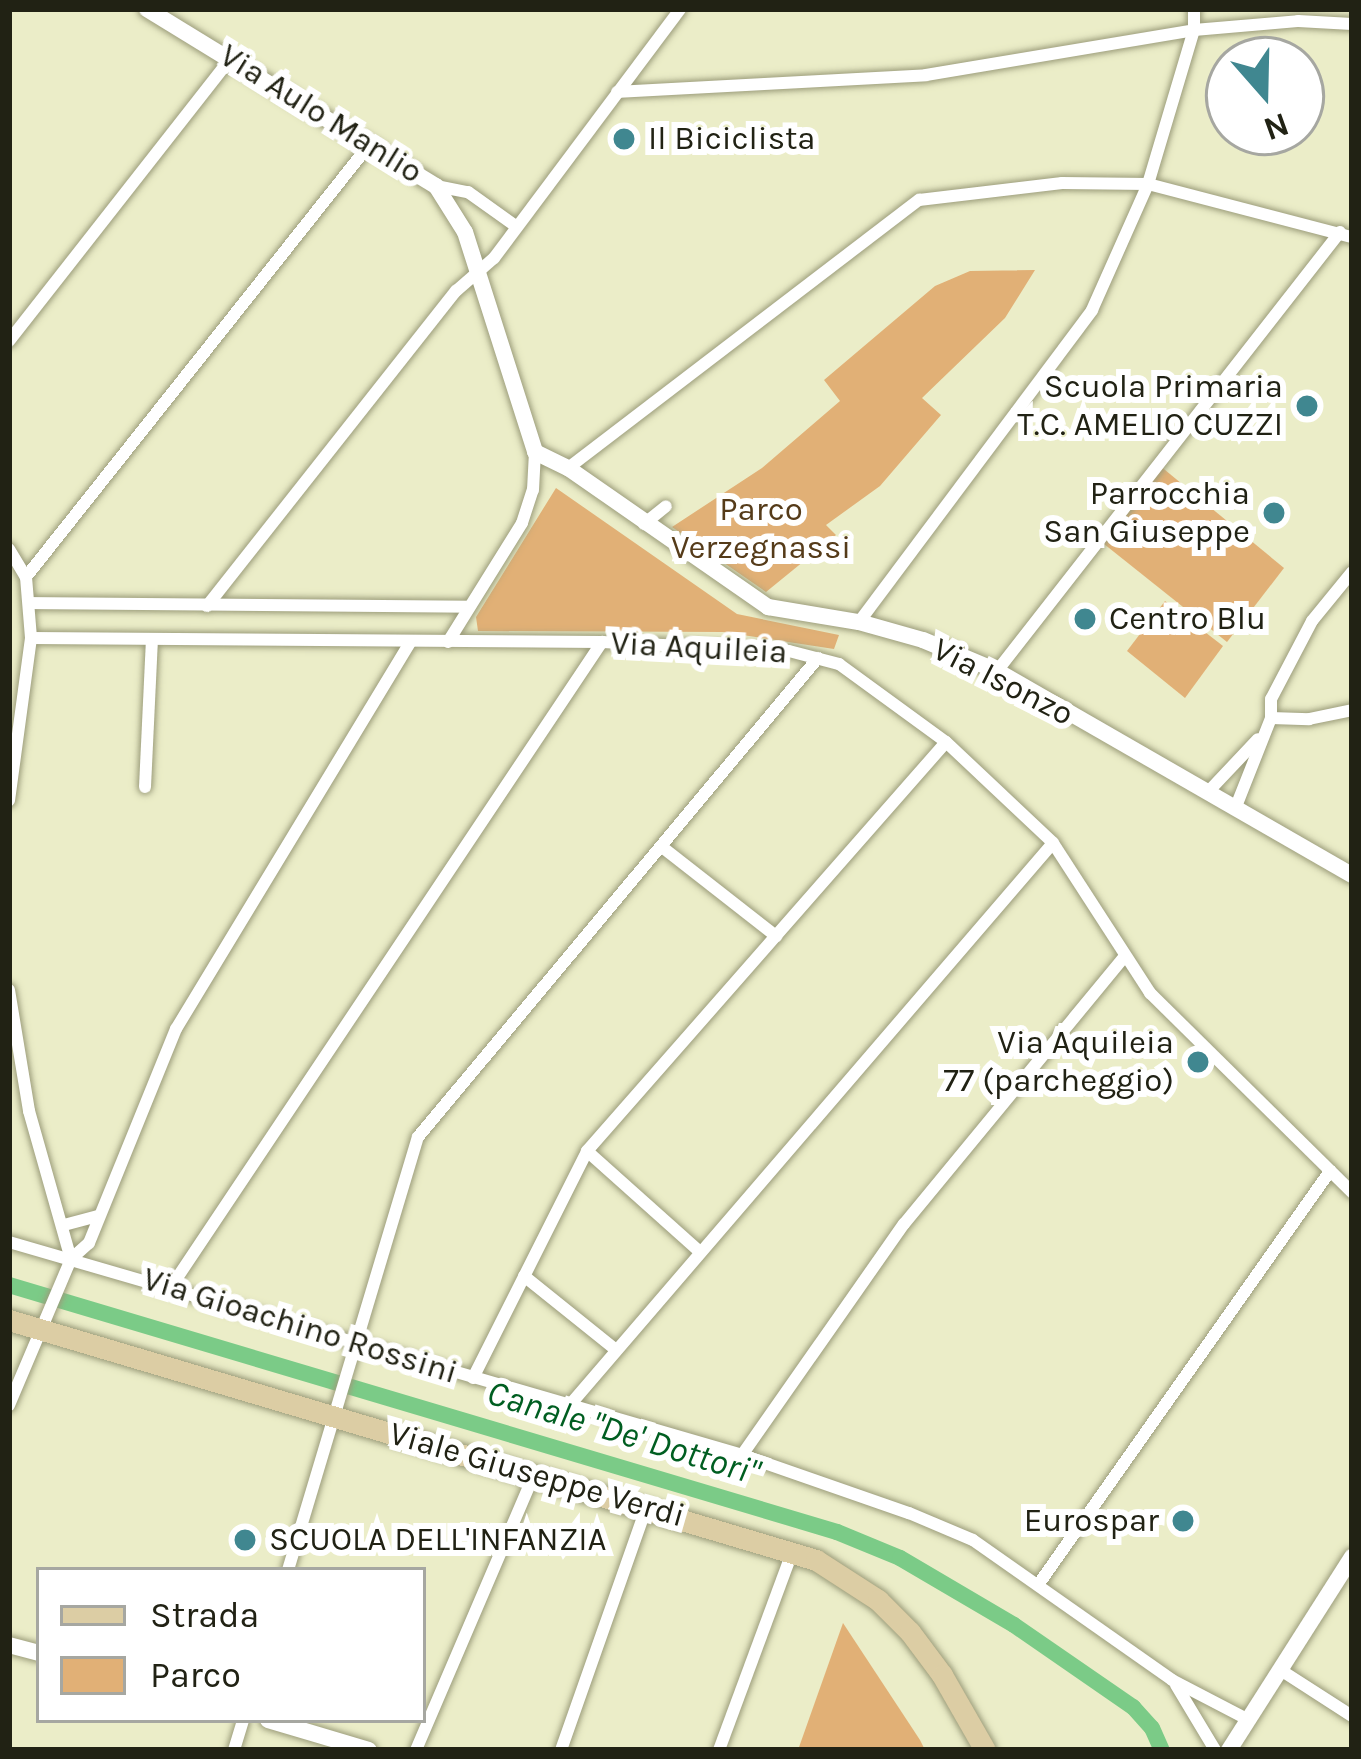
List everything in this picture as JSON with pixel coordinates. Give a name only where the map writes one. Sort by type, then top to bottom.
[{"type":"main road","name":"Viale Giuseppe Verdi","points":[[9,1320],[337,1406],[535,1474],[793,1550],[865,1591],[910,1632],[985,1750]]},
{"type":"street","name":"Via Aulo Manlio","points":[[147,9],[436,186],[465,232],[535,452],[533,490],[522,523],[448,642]]},
{"type":"street","points":[[207,606],[517,227],[680,9]]},
{"type":"street","points":[[859,622],[1092,310],[1148,184],[1194,31],[1194,9]]},
{"type":"street","points":[[617,92],[926,75],[1194,31],[1298,21],[1352,24]]},
{"type":"street","points":[[9,341],[231,58]]},
{"type":"street","points":[[26,577],[369,145]]},
{"type":"street","points":[[568,468],[919,200],[1062,183],[1148,184],[1346,235],[997,671]]},
{"type":"street","points":[[436,186],[468,192],[517,227]]},
{"type":"street","name":"Via Isonzo","points":[[535,452],[568,468],[643,525],[768,608],[859,622],[923,640],[997,671],[1352,875]]},
{"type":"street","points":[[643,525],[666,506]]},
{"type":"street","points":[[9,549],[26,577],[32,638],[9,801]]},
{"type":"street","points":[[1235,809],[1271,718],[1271,699],[1301,641],[1352,572]]},
{"type":"street","points":[[29,603],[466,608]]},
{"type":"street","name":"Via Aquileia","points":[[32,638],[602,642],[789,651],[839,664],[946,742],[1053,843],[1125,956],[1180,1028],[1352,1192]]},
{"type":"street","points":[[145,787],[152,640]]},
{"type":"street","points":[[9,1406],[71,1258],[89,1243],[176,1029],[410,642]]},
{"type":"street","points":[[171,1286],[602,642]]},
{"type":"street","points":[[289,1567],[418,1138],[818,658]]},
{"type":"street","points":[[1271,718],[1309,719],[1352,710]]},
{"type":"street","points":[[1207,793],[1259,739]]},
{"type":"street","points":[[473,1378],[587,1151],[946,742]]},
{"type":"street","points":[[569,1406],[1053,843]]},
{"type":"street","points":[[662,847],[776,936]]},
{"type":"street","points":[[742,1455],[904,1224],[1125,956]]},
{"type":"street","points":[[9,990],[29,1111],[71,1258]]},
{"type":"street","points":[[587,1151],[700,1252]]},
{"type":"street","points":[[1038,1586],[1330,1172]]},
{"type":"street","points":[[64,1225],[98,1216]]},
{"type":"street","name":"Via Gioachino Rossini","points":[[9,1243],[171,1286],[742,1455],[974,1540],[1172,1680],[1246,1719]]},
{"type":"street","points":[[524,1276],[616,1350]]},
{"type":"street","points":[[416,1750],[535,1474]]},
{"type":"street","points":[[561,1750],[647,1507]]},
{"type":"street","points":[[718,1750],[793,1550]]},
{"type":"street","points":[[1229,1750],[1352,1557]]},
{"type":"street","points":[[1279,1669],[1352,1715]]},
{"type":"street","name":"Via Gioachino Rossini","points":[[1172,1680],[1192,1704],[1215,1750]]},
{"type":"street","points":[[278,1723],[369,1750]]},
{"type":"green space","name":"Parco Verzegnassi","points":[[1035,270],[1005,318],[922,398],[941,415],[880,486],[826,525],[836,535],[766,592],[672,527],[762,468],[840,401],[824,380],[935,286],[970,271]]},
{"type":"green space","points":[[1159,465],[1284,568],[1227,642],[1099,540]]},
{"type":"green space","points":[[556,488],[737,614],[839,635],[834,649],[723,632],[478,631],[476,617]]},
{"type":"green space","points":[[1165,601],[1223,646],[1185,698],[1127,651]]},
{"type":"green space","points":[[843,1623],[920,1740],[925,1750],[798,1750]]},
{"type":"waterway","name":"Canale \"De' Dottori\"","points":[[9,1285],[837,1532],[900,1558],[1014,1625],[1133,1707],[1152,1728],[1162,1750]]},
{"type":"place","name":"Il Biciclista","points":[[624,139]]},
{"type":"place","name":"Scuola Primaria T.C. AMELIO CUZZI","points":[[1307,406]]},
{"type":"place","name":"Parrocchia San Giuseppe","points":[[1274,513]]},
{"type":"place","name":"Centro Blu","points":[[1085,619]]},
{"type":"place","name":"Via Aquileia 77 (parcheggio)","points":[[1198,1062]]},
{"type":"place","name":"Eurospar","points":[[1183,1521]]},
{"type":"place","name":"SCUOLA DELL'INFANZIA","points":[[245,1540]]}]
